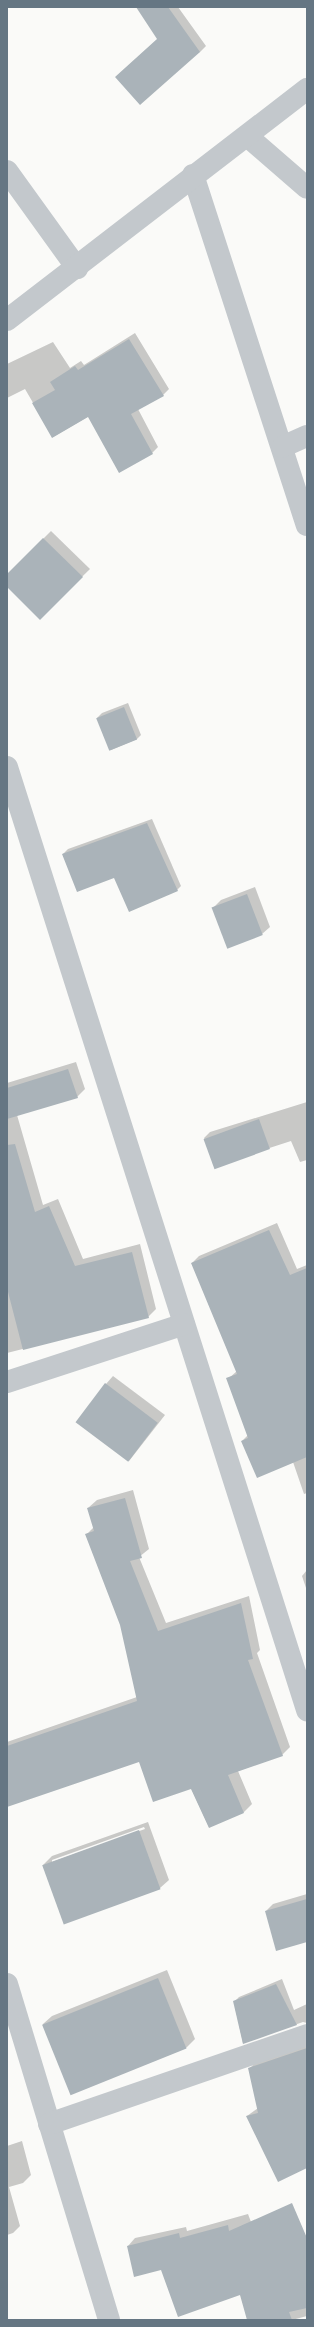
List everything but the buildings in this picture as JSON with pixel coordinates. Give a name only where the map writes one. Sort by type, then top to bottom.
[{"type":"street","points":[[7,320],[77,268],[193,175],[247,136],[307,88]]},
{"type":"street","points":[[247,136],[307,188]]},
{"type":"street","points":[[7,171],[77,268]]},
{"type":"street","points":[[193,175],[307,525]]},
{"type":"street","points":[[282,447],[307,436]]},
{"type":"street","points":[[7,767],[307,1710]]},
{"type":"street","points":[[7,1382],[184,1324]]},
{"type":"street","points":[[7,1984],[109,2320]]},
{"type":"street","points":[[49,2124],[307,2035]]}]
